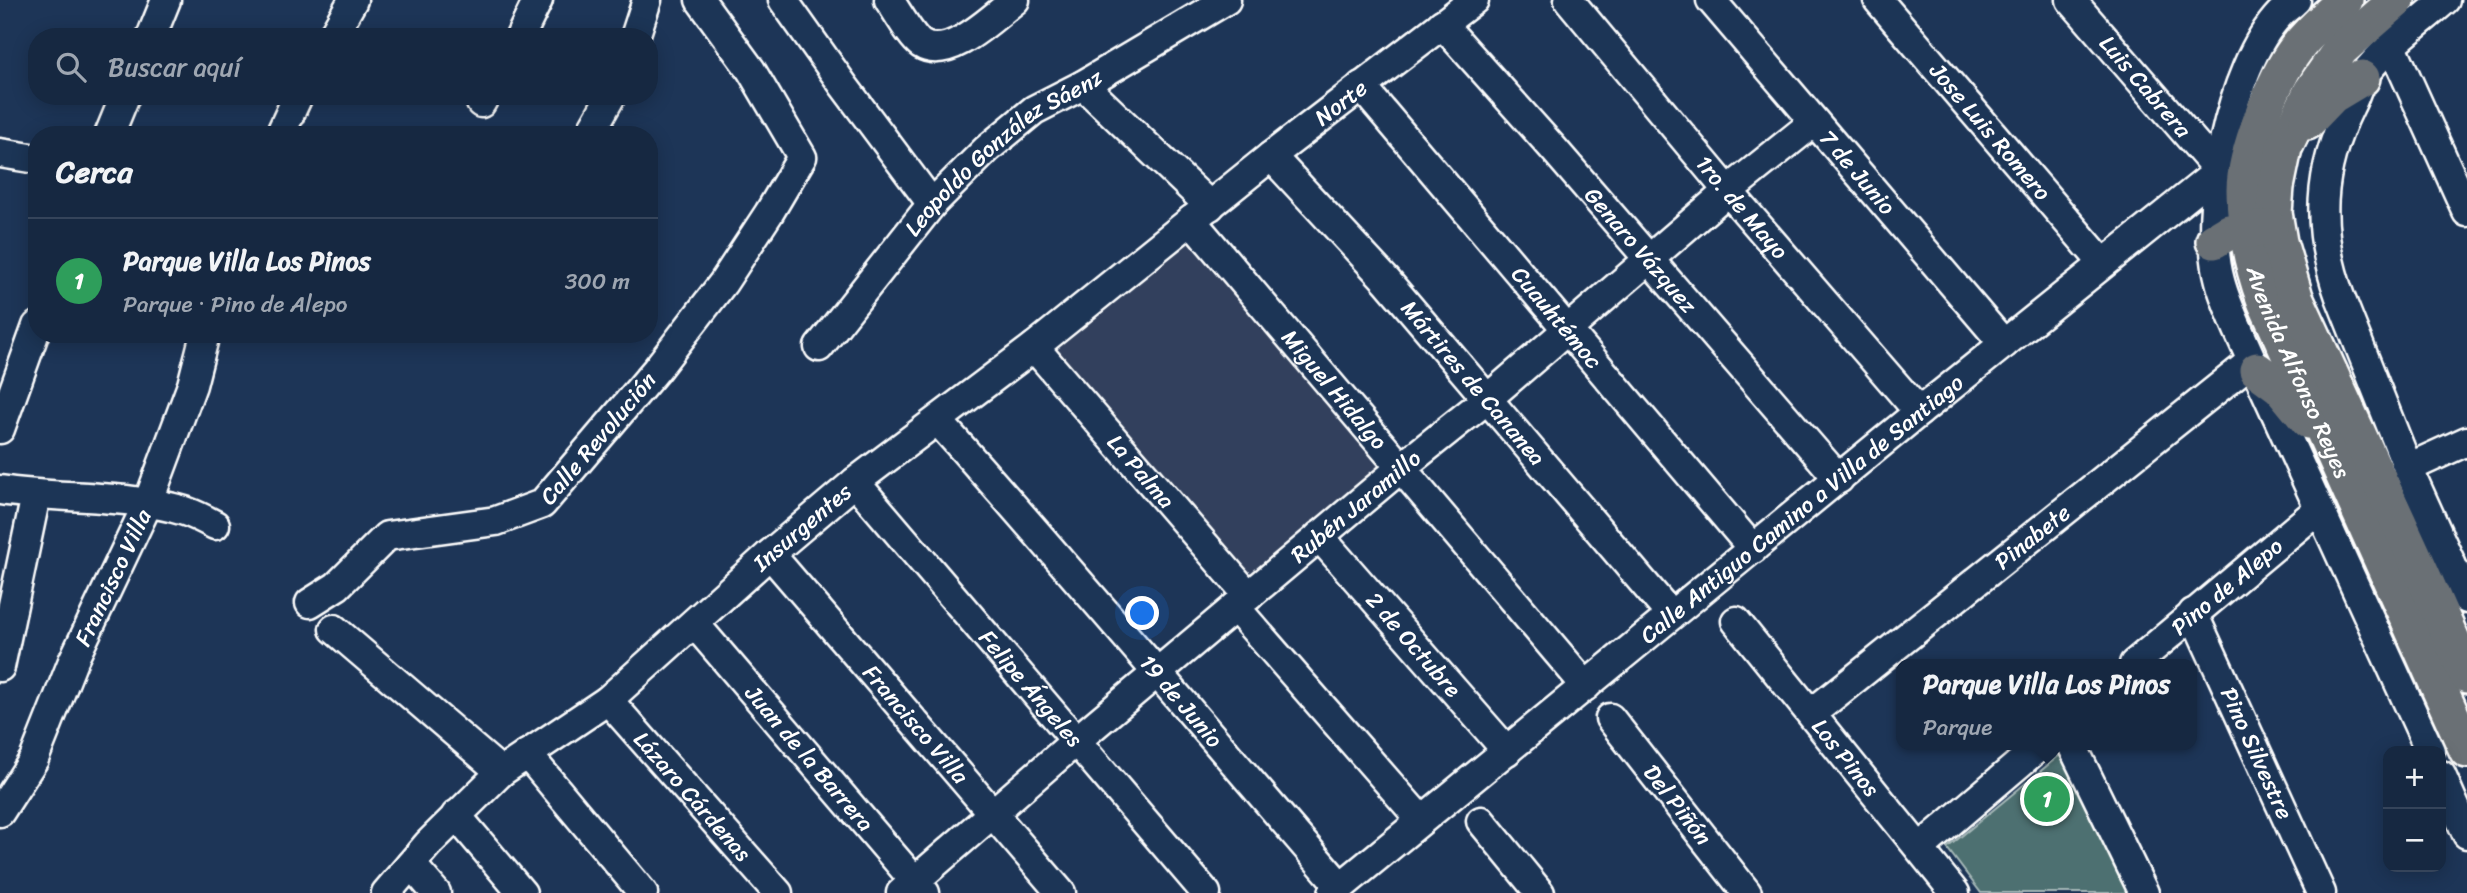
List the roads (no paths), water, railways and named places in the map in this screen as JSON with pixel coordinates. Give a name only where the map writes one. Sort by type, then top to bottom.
[{"type":"main road","name":"Avenida Alfonso Reyes","points":[[2345,0],[2314,28],[2294,51],[2234,165],[2262,229],[2286,271],[2295,297],[2423,573],[2467,675]]},
{"type":"main road","name":"Avenida Alfonso Reyes","points":[[2397,0],[2341,49],[2303,106],[2284,148],[2274,214],[2262,229],[2257,279],[2467,750]]},
{"type":"main road","points":[[2284,148],[2332,96],[2362,78]]},
{"type":"main road","points":[[2214,241],[2224,234],[2262,229]]},
{"type":"main road","points":[[2254,365],[2280,387],[2331,444]]},
{"type":"street","points":[[154,28],[166,0]]},
{"type":"street","points":[[337,28],[353,0]]},
{"type":"street","points":[[524,28],[538,0]]},
{"type":"street","points":[[638,28],[647,0]]},
{"type":"street","name":"Calle Revolución","points":[[310,603],[337,586],[387,536],[496,521],[542,504],[656,370],[723,283],[769,213],[802,157],[751,70],[700,0]]},
{"type":"street","points":[[783,0],[932,204]]},
{"type":"street","points":[[889,0],[918,42],[942,49],[953,46],[1015,0]]},
{"type":"street","name":"Leopoldo González Sáenz","points":[[819,347],[932,204],[987,149],[1034,110],[1083,85],[1226,0]]},
{"type":"street","name":"Norte","points":[[1200,213],[1474,0]]},
{"type":"street","name":"1ro. de Mayo","points":[[1569,0],[1728,191],[1919,412]]},
{"type":"street","name":"7 de Junio","points":[[1711,0],[2004,344]]},
{"type":"street","name":"Jose Luis Romero","points":[[1878,0],[2103,263]]},
{"type":"street","name":"Luis Cabrera","points":[[2071,0],[2234,165]]},
{"type":"street","points":[[2445,0],[2392,46],[2362,78],[2329,160],[2323,204],[2323,229],[2331,271],[2340,297],[2408,468],[2467,599]]},
{"type":"street","points":[[2280,5],[2241,86],[2227,125],[2234,165],[2214,241],[2220,281],[2254,365],[2428,746]]},
{"type":"street","name":"Genaro Vázquez","points":[[1442,24],[1839,479]]},
{"type":"street","points":[[2392,46],[2467,212]]},
{"type":"street","name":"Miguel Hidalgo","points":[[1083,85],[1200,213],[1402,467],[1586,686]]},
{"type":"street","name":"Cuauhtémoc","points":[[1361,86],[1753,549]]},
{"type":"street","points":[[113,126],[121,105]]},
{"type":"street","points":[[284,126],[294,105]]},
{"type":"street","points":[[594,126],[606,105]]},
{"type":"street","name":"Rubén Jaramillo","points":[[914,889],[1077,740],[1487,399],[1728,191],[1814,122]]},
{"type":"street","name":"Calle Antiguo Camino a Villa de Santiago","points":[[1337,890],[2103,263],[2234,165],[2284,148]]},
{"type":"street","points":[[0,153],[28,158]]},
{"type":"street","name":"Mártires de Cananea","points":[[1271,156],[1387,281],[1671,615]]},
{"type":"street","name":"Insurgentes","points":[[386,893],[456,815],[501,772],[608,699],[855,482],[1034,347],[1200,213]]},
{"type":"street","points":[[0,429],[31,343]]},
{"type":"street","name":"Francisco Villa","points":[[0,812],[34,760],[73,661],[148,503],[191,385],[203,343]]},
{"type":"street","name":"La Palma","points":[[1034,347],[1421,820]]},
{"type":"street","name":"Pinabete","points":[[1812,713],[2254,365]]},
{"type":"street","name":"19 de Junio","points":[[938,421],[1055,552],[1337,890]]},
{"type":"street","points":[[2408,468],[2467,441]]},
{"type":"street","name":"Felipe Ángeles","points":[[855,482],[1206,893]]},
{"type":"street","points":[[0,490],[148,503],[189,512],[215,525]]},
{"type":"street","points":[[0,667],[36,495]]},
{"type":"street","name":"Pino de Alepo","points":[[2140,659],[2319,509]]},
{"type":"street","name":"2 de Octubre","points":[[1319,536],[1507,751]]},
{"type":"street","name":"Francisco Villa","points":[[770,554],[1060,893]]},
{"type":"street","name":"Pino Silvestre","points":[[2193,612],[2321,893]]},
{"type":"street","name":"Los Pinos","points":[[1737,621],[1955,893]]},
{"type":"street","name":"Juan de la Barrera","points":[[694,623],[914,889]]},
{"type":"street","points":[[334,629],[501,772]]},
{"type":"street","name":"Lázaro Cárdenas","points":[[608,699],[778,893]]},
{"type":"street","name":"Del Piñón","points":[[1610,718],[1747,893]]},
{"type":"street","points":[[1920,848],[2035,750]]},
{"type":"street","points":[[2074,750],[2144,893]]},
{"type":"street","points":[[527,754],[643,893]]},
{"type":"street","points":[[2446,786],[2467,834]]},
{"type":"street","points":[[456,815],[522,893]]},
{"type":"street","points":[[1481,821],[1540,893]]},
{"type":"street","points":[[411,864],[436,893]]},
{"type":"place","name":"Parque Villa Los Pinos","points":[[2047,799]]}]
